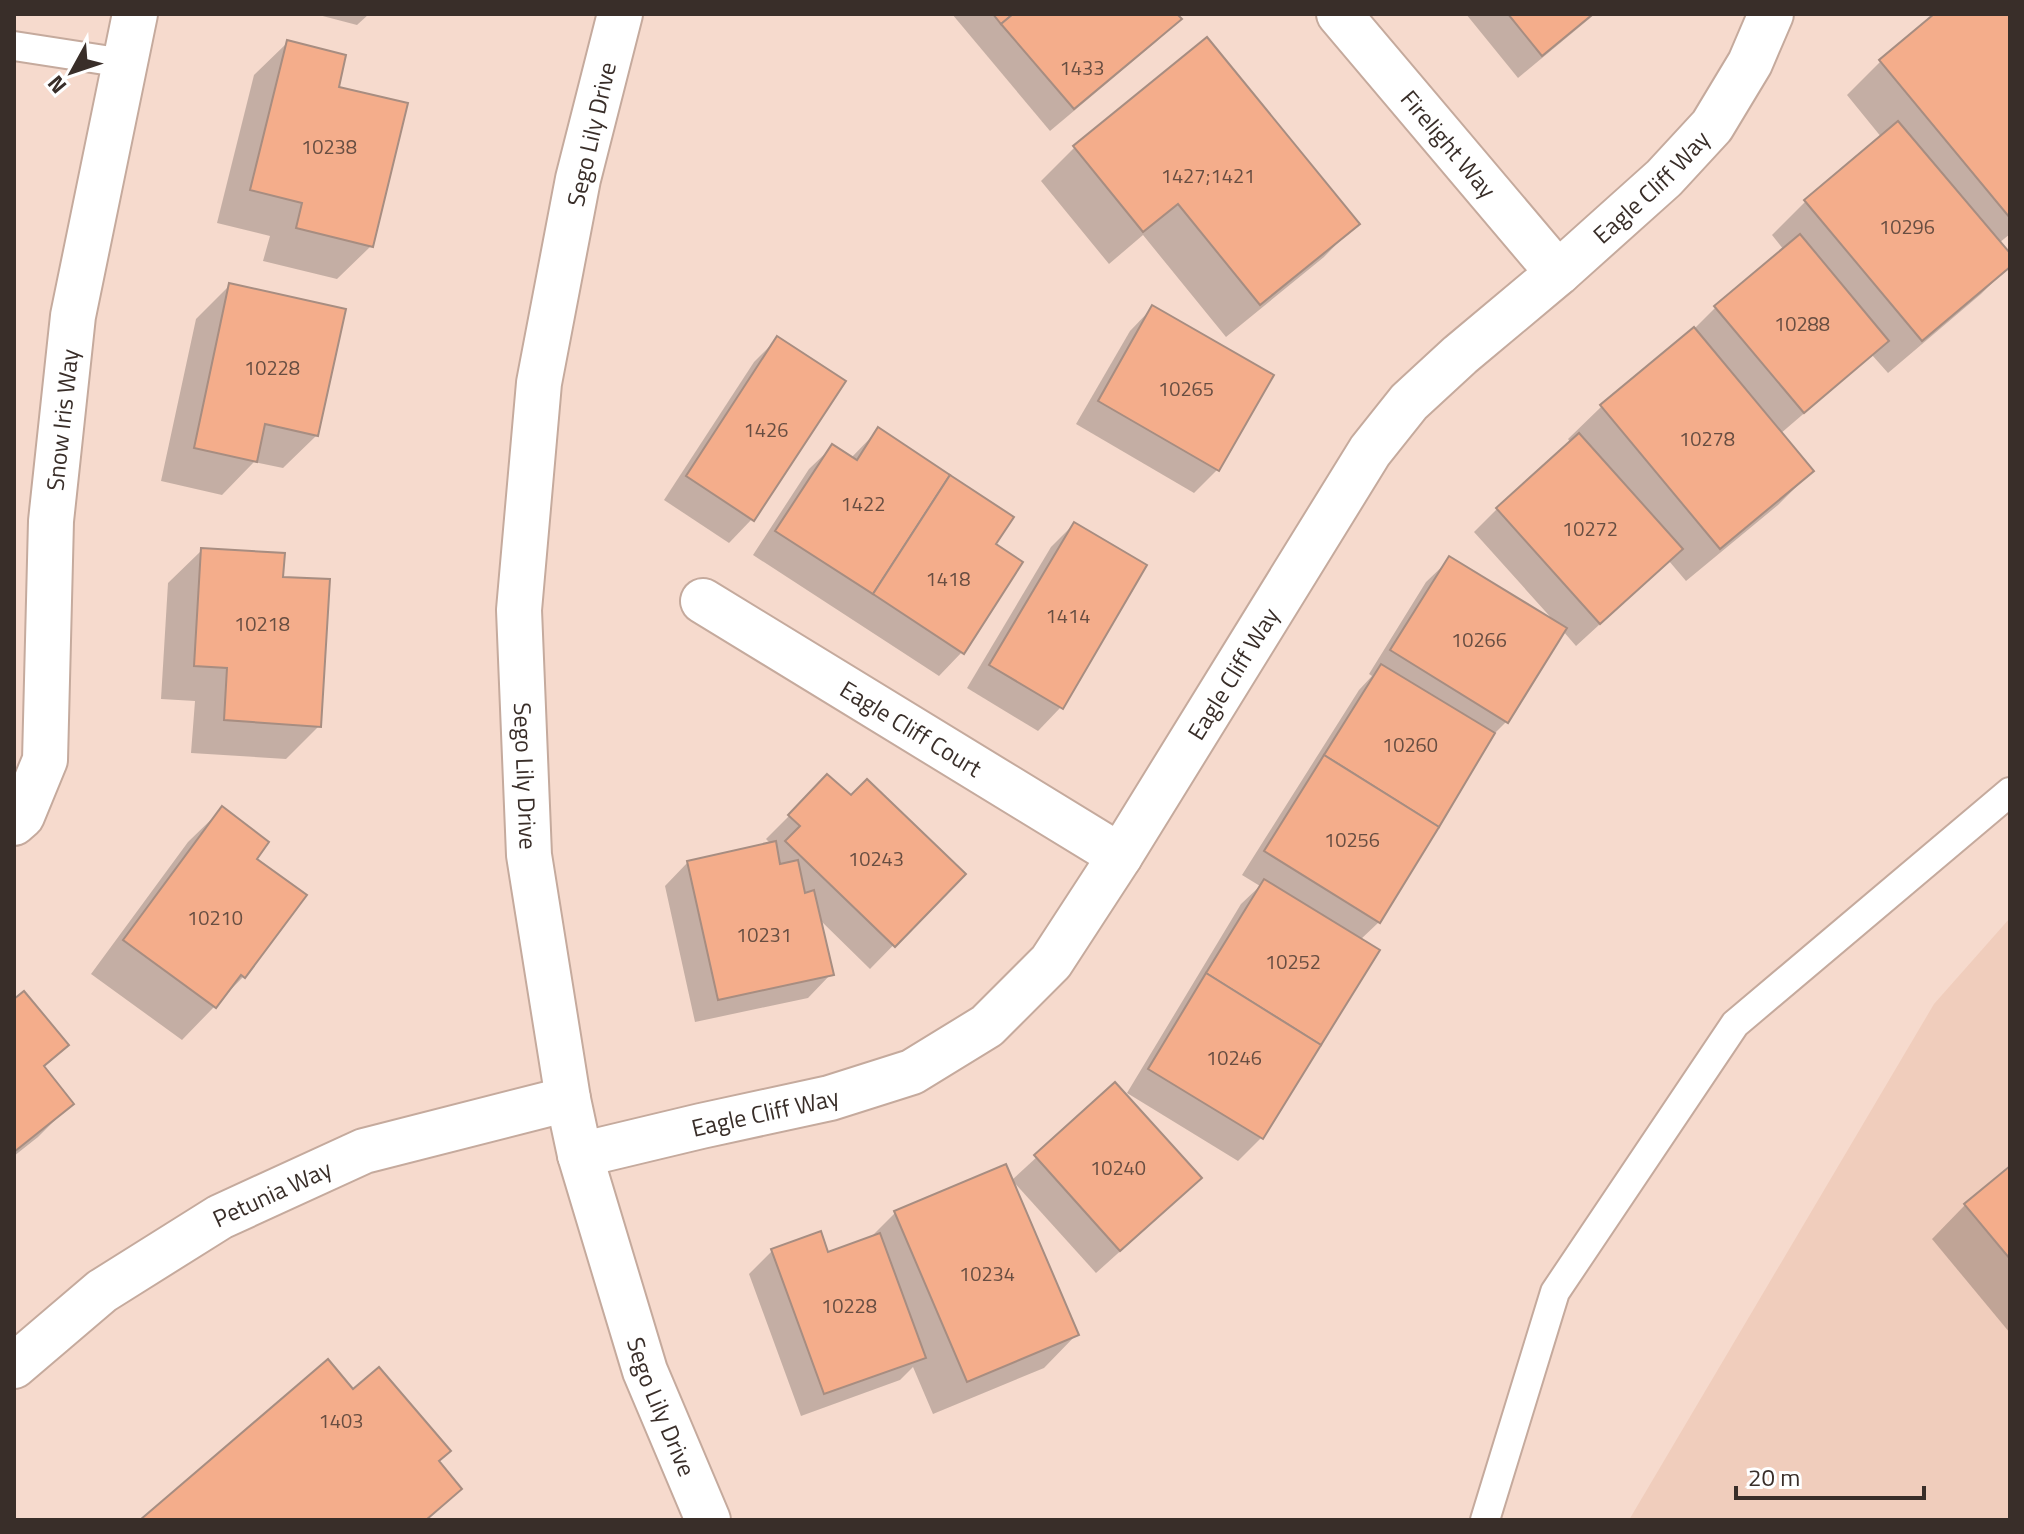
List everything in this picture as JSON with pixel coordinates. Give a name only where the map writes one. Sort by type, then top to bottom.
[{"type":"street","name":"Snow Iris Way","points":[[14,823],[22,816],[45,760],[51,521],[73,316],[135,14]]},
{"type":"street","name":"Sego Lily Drive","points":[[620,14],[578,179],[539,383],[519,610],[529,855],[568,1099],[580,1155],[645,1371],[708,1520]]},
{"type":"street","name":"Firelight Way","points":[[1339,14],[1558,273]]},
{"type":"street","name":"Eagle Cliff Way","points":[[580,1155],[830,1098],[912,1072],[987,1026],[1051,962],[1370,451],[1409,402],[1664,178],[1712,126],[1750,63],[1771,14]]},
{"type":"street","name":"Eagle Cliff Court","points":[[703,601],[1120,856]]},
{"type":"street","name":"Petunia Way","points":[[14,1366],[102,1291],[220,1217],[364,1151],[568,1099]]},
{"type":"lane","points":[[14,46],[124,63]]},
{"type":"lane","points":[[1485,1520],[1555,1292],[1735,1024],[2010,792]]},
{"type":"shaded area","points":[[2010,918],[2010,1520],[1629,1520],[1934,1004]]},
{"type":"building","points":[[993,14],[1013,14],[1001,24]]},
{"type":"building","points":[[1013,14],[1177,14],[1182,19],[1074,109],[1001,24]]},
{"type":"building","points":[[1508,14],[1593,14],[1542,56]]},
{"type":"building","points":[[1934,14],[2010,14],[2010,218],[1879,60]]},
{"type":"building","points":[[1207,37],[1360,224],[1260,305],[1178,204],[1143,232],[1073,146]]},
{"type":"building","points":[[287,40],[346,55],[339,87],[408,103],[373,247],[296,228],[302,203],[250,190]]},
{"type":"building","points":[[1898,121],[2010,253],[2010,267],[1922,341],[1804,200]]},
{"type":"building","points":[[1800,234],[1889,341],[1804,413],[1714,306]]},
{"type":"building","points":[[229,283],[346,309],[318,436],[265,424],[257,462],[194,448]]},
{"type":"building","points":[[1152,305],[1274,375],[1219,471],[1098,401]]},
{"type":"building","points":[[1694,327],[1814,471],[1720,549],[1600,405]]},
{"type":"building","points":[[777,336],[846,381],[754,521],[686,476]]},
{"type":"building","points":[[878,427],[950,475],[873,594],[775,531],[832,444],[857,460]]},
{"type":"building","points":[[1579,433],[1683,549],[1600,624],[1496,508]]},
{"type":"building","points":[[950,475],[1014,517],[996,544],[1023,562],[964,654],[873,594]]},
{"type":"building","points":[[1074,522],[1147,565],[1063,709],[989,665]]},
{"type":"building","points":[[201,548],[285,553],[283,577],[330,579],[321,727],[224,720],[227,668],[194,666]]},
{"type":"building","points":[[1449,556],[1567,628],[1508,723],[1390,650]]},
{"type":"building","points":[[1381,664],[1495,733],[1439,827],[1324,755]]},
{"type":"building","points":[[1324,755],[1439,827],[1380,923],[1264,851]]},
{"type":"building","points":[[827,774],[851,795],[867,779],[966,874],[895,947],[785,841],[800,826],[788,815]]},
{"type":"building","points":[[222,806],[269,842],[257,859],[307,895],[245,978],[241,975],[216,1008],[123,940]]},
{"type":"building","points":[[776,841],[780,864],[798,860],[805,893],[814,890],[834,975],[718,1000],[687,861]]},
{"type":"building","points":[[1264,879],[1380,950],[1321,1045],[1206,973]]},
{"type":"building","points":[[1206,973],[1321,1045],[1263,1139],[1148,1069]]},
{"type":"building","points":[[24,991],[69,1045],[44,1066],[74,1104],[14,1152],[14,999]]},
{"type":"building","points":[[1115,1082],[1202,1178],[1120,1251],[1034,1155]]},
{"type":"building","points":[[1006,1164],[1079,1335],[967,1382],[894,1211]]},
{"type":"building","points":[[2010,1166],[2010,1259],[1964,1204]]},
{"type":"building","points":[[821,1231],[828,1252],[880,1233],[926,1358],[824,1394],[771,1249]]},
{"type":"building","points":[[328,1359],[353,1389],[379,1367],[451,1451],[439,1461],[462,1489],[426,1520],[140,1520]]}]
